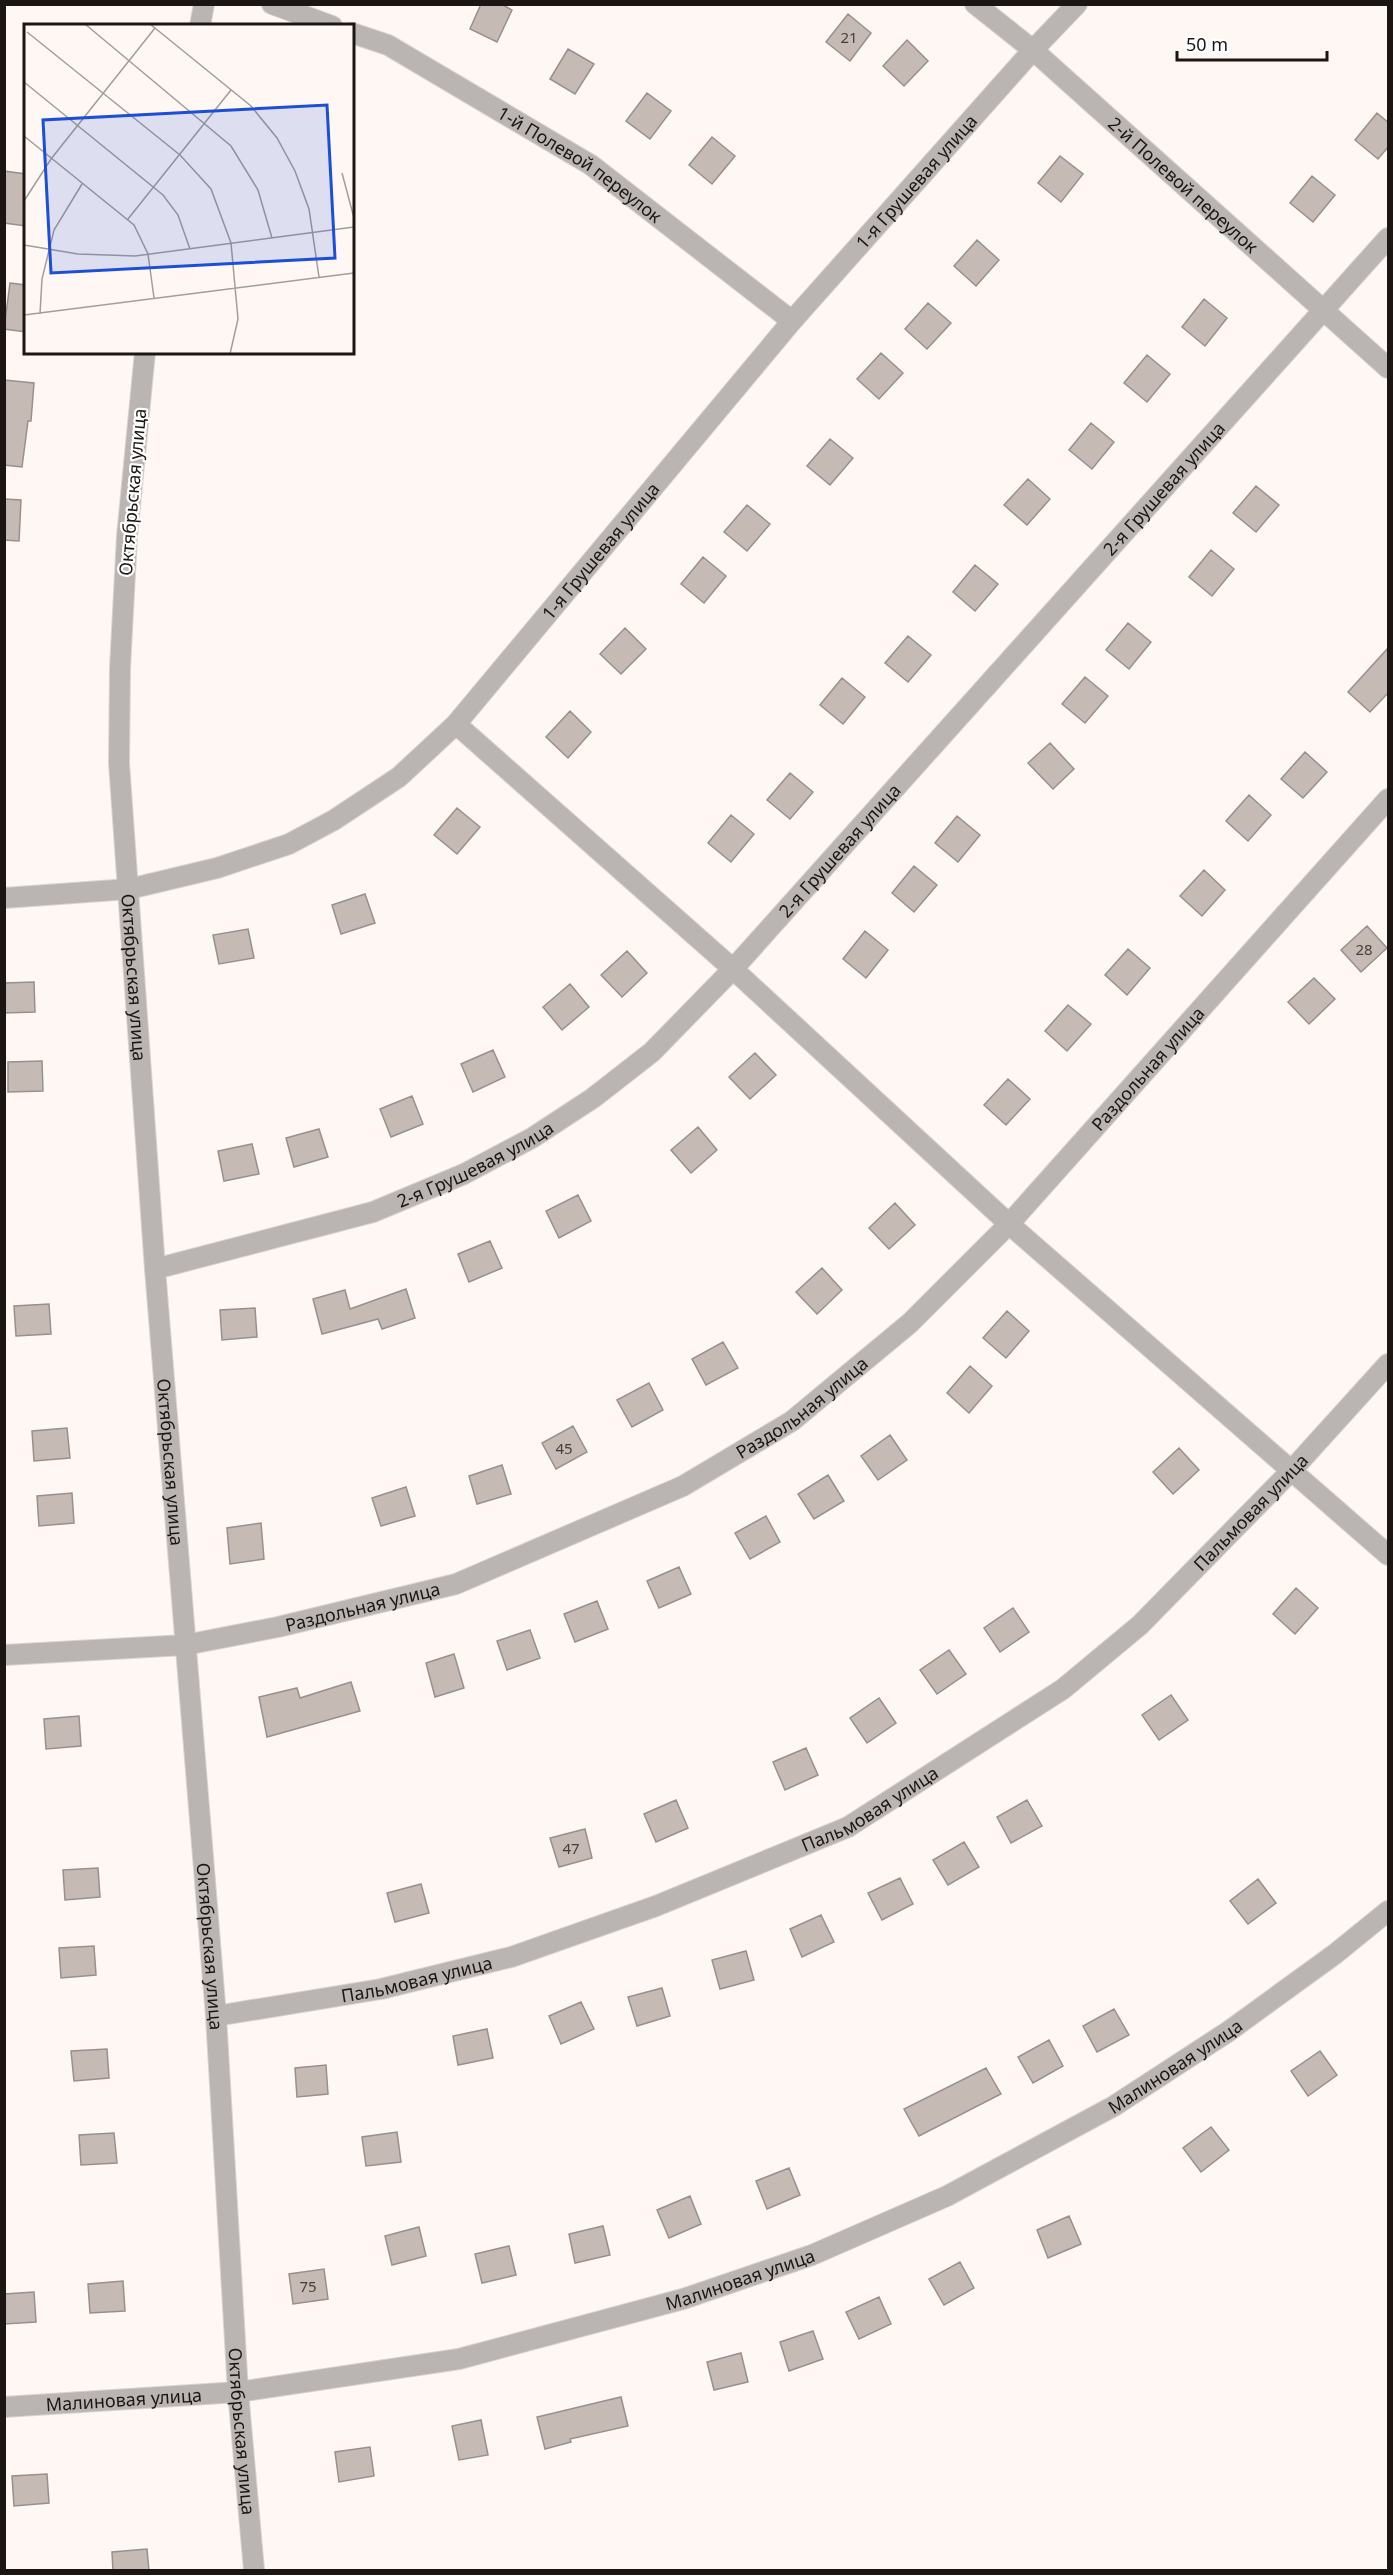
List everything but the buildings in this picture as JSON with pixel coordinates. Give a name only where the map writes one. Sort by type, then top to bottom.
[{"type":"street","points":[[200,24],[204,4]]},
{"type":"street","points":[[272,4],[327,24]]},
{"type":"street","name":"2-й Полевой переулок","points":[[975,4],[1033,50],[1389,368]]},
{"type":"street","name":"1-я Грушевая улица","points":[[4,898],[129,889],[217,868],[289,844],[334,820],[399,777],[456,724],[792,321],[1033,50],[1077,4]]},
{"type":"street","name":"1-й Полевой переулок","points":[[354,34],[388,45],[591,165],[792,321]]},
{"type":"street","name":"2-я Грушевая улица","points":[[155,1269],[373,1212],[464,1174],[532,1138],[593,1098],[652,1052],[733,969],[1389,238]]},
{"type":"street","name":"Октябрьская улица","points":[[145,354],[127,536],[120,668],[119,763],[155,1269],[216,2016],[238,2392],[254,2571]]},
{"type":"street","points":[[456,724],[733,969],[1009,1224],[1389,1555]]},
{"type":"street","name":"Раздольная улица","points":[[4,1655],[185,1646],[278,1627],[456,1584],[683,1486],[792,1421],[910,1323],[1009,1224],[1389,798]]},
{"type":"street","name":"Пальмовая улица","points":[[216,2016],[381,1989],[511,1957],[656,1906],[848,1827],[1063,1689],[1140,1625],[1292,1470],[1389,1364]]},
{"type":"street","name":"Малиновая улица","points":[[4,2407],[238,2392],[459,2359],[683,2299],[812,2254],[947,2196],[1114,2106],[1228,2031],[1335,1954],[1389,1911]]}]
